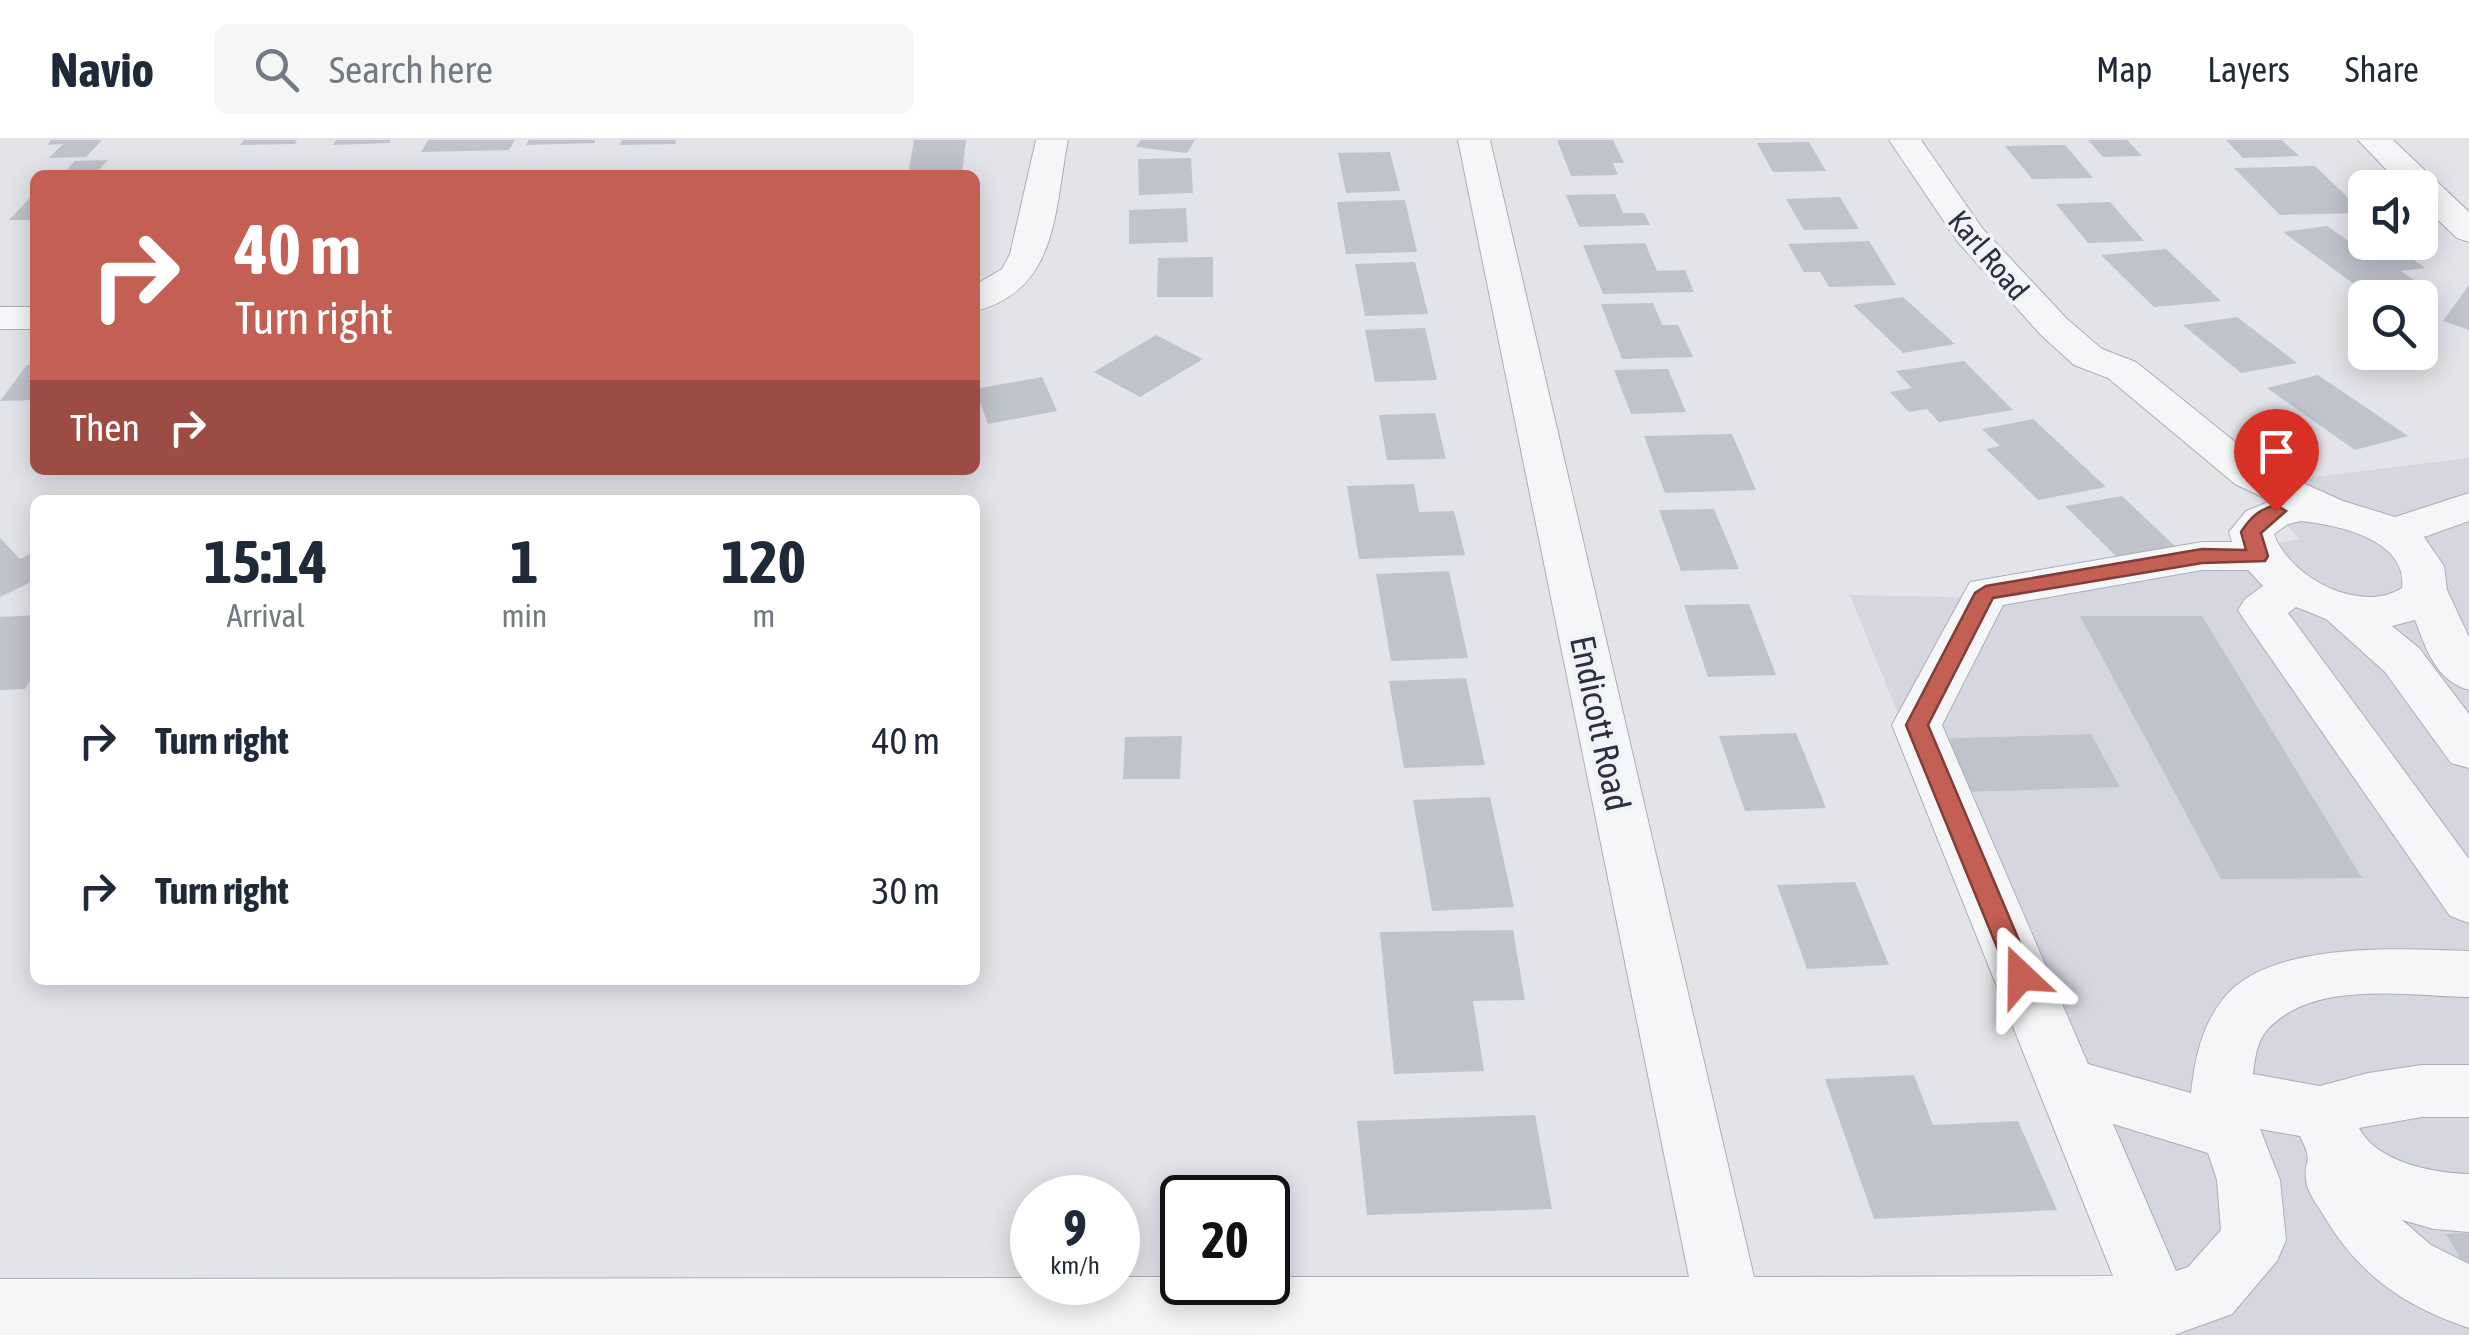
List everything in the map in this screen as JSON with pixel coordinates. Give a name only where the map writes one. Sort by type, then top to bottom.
[{"type":"street","points":[[981,298],[1016,276],[1028,254],[1052,140]]},
{"type":"street","name":"Endicott Road","points":[[1474,140],[1728,1306]]},
{"type":"street","name":"Karl Road","points":[[1905,140],[1970,236],[2025,300],[2088,358],[2122,370],[2250,475],[2390,534]]},
{"type":"street","points":[[2374,140],[2469,230]]},
{"type":"street","points":[[0,318],[30,318]]},
{"type":"street","name":"Karl Road","points":[[2088,358],[2092,376],[2228,487],[2269,557]]},
{"type":"street","points":[[2326,510],[2276,511],[2261,610],[2469,901]]},
{"type":"street","points":[[2390,534],[2466,510]]},
{"type":"street","points":[[2390,534],[2419,559],[2427,576],[2426,590],[2455,659],[2469,673]]},
{"type":"street","points":[[2159,1308],[1917,725],[1986,593],[2202,556],[2269,557],[2340,606],[2402,660],[2469,750]]},
{"type":"street","points":[[2340,606],[2395,610],[2414,602],[2426,590]]},
{"type":"street","points":[[0,1311],[2159,1308],[2209,1292],[2254,1240],[2248,1176],[2226,1113],[2228,1035],[2266,993],[2338,973],[2469,974]]},
{"type":"street","points":[[2066,1084],[2331,1135],[2384,1185],[2428,1200],[2469,1203]]},
{"type":"street","points":[[2331,1135],[2368,1100],[2422,1091],[2469,1091]]},
{"type":"street","points":[[2331,1135],[2337,1180],[2388,1253],[2424,1280],[2469,1296]]},
{"type":"shaded area","points":[[2469,458],[2469,1335],[0,1335],[2138,1307],[1850,595],[1996,598],[2300,539],[2247,485]]},
{"type":"building","points":[[51,140],[102,140],[86,157],[49,158],[63,144],[47,145]]},
{"type":"building","points":[[244,140],[297,140],[295,144],[240,145]]},
{"type":"building","points":[[336,140],[390,140],[390,143],[333,145]]},
{"type":"building","points":[[428,140],[515,140],[509,150],[421,152]]},
{"type":"building","points":[[529,140],[595,140],[595,143],[526,145]]},
{"type":"building","points":[[622,140],[676,140],[675,144],[620,145]]},
{"type":"building","points":[[914,140],[966,140],[962,170],[909,170]]},
{"type":"building","points":[[1141,140],[1195,140],[1187,153],[1136,147]]},
{"type":"building","points":[[1557,140],[1613,140],[1624,163],[1613,163],[1618,175],[1571,176]]},
{"type":"building","points":[[2088,140],[2127,140],[2142,156],[2103,157]]},
{"type":"building","points":[[2226,140],[2282,140],[2299,156],[2243,158]]},
{"type":"building","points":[[1809,142],[1826,171],[1773,172],[1757,143]]},
{"type":"building","points":[[2065,145],[2093,178],[2032,179],[2005,146]]},
{"type":"building","points":[[1390,152],[1400,191],[1346,193],[1338,153]]},
{"type":"building","points":[[1191,158],[1193,193],[1139,195],[1138,159]]},
{"type":"building","points":[[108,160],[99,170],[67,170],[75,161]]},
{"type":"building","points":[[2315,166],[2348,198],[2348,213],[2280,215],[2234,168]]},
{"type":"building","points":[[1615,194],[1623,213],[1644,213],[1650,225],[1579,227],[1566,195]]},
{"type":"building","points":[[1840,197],[1859,229],[1804,230],[1786,199]]},
{"type":"building","points":[[30,198],[30,220],[9,220]]},
{"type":"building","points":[[1405,200],[1417,252],[1346,254],[1337,202]]},
{"type":"building","points":[[2110,202],[2144,241],[2088,243],[2056,204]]},
{"type":"building","points":[[1186,208],[1188,242],[1129,244],[1129,210]]},
{"type":"building","points":[[2327,226],[2348,241],[2348,260],[2414,260],[2425,268],[2401,271],[2414,280],[2348,280],[2283,232]]},
{"type":"building","points":[[1869,241],[1896,285],[1829,287],[1820,272],[1804,272],[1788,244]]},
{"type":"building","points":[[1645,243],[1657,271],[1685,270],[1694,292],[1603,294],[1583,245]]},
{"type":"building","points":[[2166,249],[2221,301],[2154,307],[2101,255]]},
{"type":"building","points":[[1213,257],[1213,297],[1157,297],[1158,258]]},
{"type":"building","points":[[1415,262],[1428,314],[1365,316],[1355,264]]},
{"type":"building","points":[[2469,285],[2469,330],[2443,321]]},
{"type":"building","points":[[1903,297],[1955,344],[1903,353],[1853,305]]},
{"type":"building","points":[[1653,303],[1662,325],[1678,325],[1693,357],[1622,359],[1601,304]]},
{"type":"building","points":[[2237,317],[2297,363],[2241,373],[2183,325]]},
{"type":"building","points":[[1425,328],[1437,380],[1375,382],[1365,330]]},
{"type":"building","points":[[1156,335],[1203,359],[1140,397],[1094,372]]},
{"type":"building","points":[[1964,361],[2013,410],[1939,422],[1927,409],[1909,412],[1890,392],[1912,388],[1896,371]]},
{"type":"building","points":[[27,365],[30,365],[30,400],[0,401]]},
{"type":"building","points":[[1668,369],[1686,412],[1631,414],[1614,370]]},
{"type":"building","points":[[2318,375],[2408,436],[2355,450],[2267,388]]},
{"type":"building","points":[[1042,377],[1057,411],[988,424],[980,402],[980,388]]},
{"type":"building","points":[[1435,413],[1446,459],[1387,460],[1379,415]]},
{"type":"building","points":[[2033,419],[2106,487],[2038,500],[1986,449],[2000,446],[1982,429]]},
{"type":"building","points":[[1732,434],[1756,490],[1665,493],[1644,436]]},
{"type":"building","points":[[1414,484],[1419,512],[1454,511],[1465,555],[1359,559],[1347,486]]},
{"type":"building","points":[[2122,496],[2177,548],[2119,559],[2065,506]]},
{"type":"building","points":[[1714,509],[1739,569],[1681,571],[1659,510]]},
{"type":"building","points":[[0,538],[20,559],[30,554],[30,582],[0,597]]},
{"type":"building","points":[[1449,571],[1468,658],[1391,661],[1376,574]]},
{"type":"building","points":[[1749,604],[1776,675],[1708,677],[1684,605]]},
{"type":"building","points":[[30,615],[30,680],[25,689],[0,690],[0,617]]},
{"type":"building","points":[[2080,616],[2202,616],[2362,878],[2221,879]]},
{"type":"building","points":[[1466,678],[1485,765],[1404,768],[1389,681]]},
{"type":"building","points":[[1796,733],[1826,808],[1745,811],[1719,736]]},
{"type":"building","points":[[2091,734],[2120,787],[1961,792],[1936,739]]},
{"type":"building","points":[[1182,736],[1180,779],[1123,779],[1125,737]]},
{"type":"building","points":[[1490,797],[1514,907],[1432,911],[1413,800]]},
{"type":"building","points":[[1855,882],[1889,965],[1807,969],[1777,885]]},
{"type":"building","points":[[1513,930],[1525,1000],[1473,1001],[1484,1071],[1394,1074],[1380,932]]},
{"type":"building","points":[[1914,1075],[1933,1125],[2018,1121],[2057,1210],[1874,1219],[1825,1079]]},
{"type":"building","points":[[1535,1115],[1552,1209],[1367,1215],[1357,1121]]},
{"type":"building","points":[[2469,1233],[2469,1273],[2446,1234]]},
{"type":"route","points":[[2021,976],[1917,725],[1986,593],[2202,556],[2258,556],[2251,532],[2260,520],[2276,511]]}]
